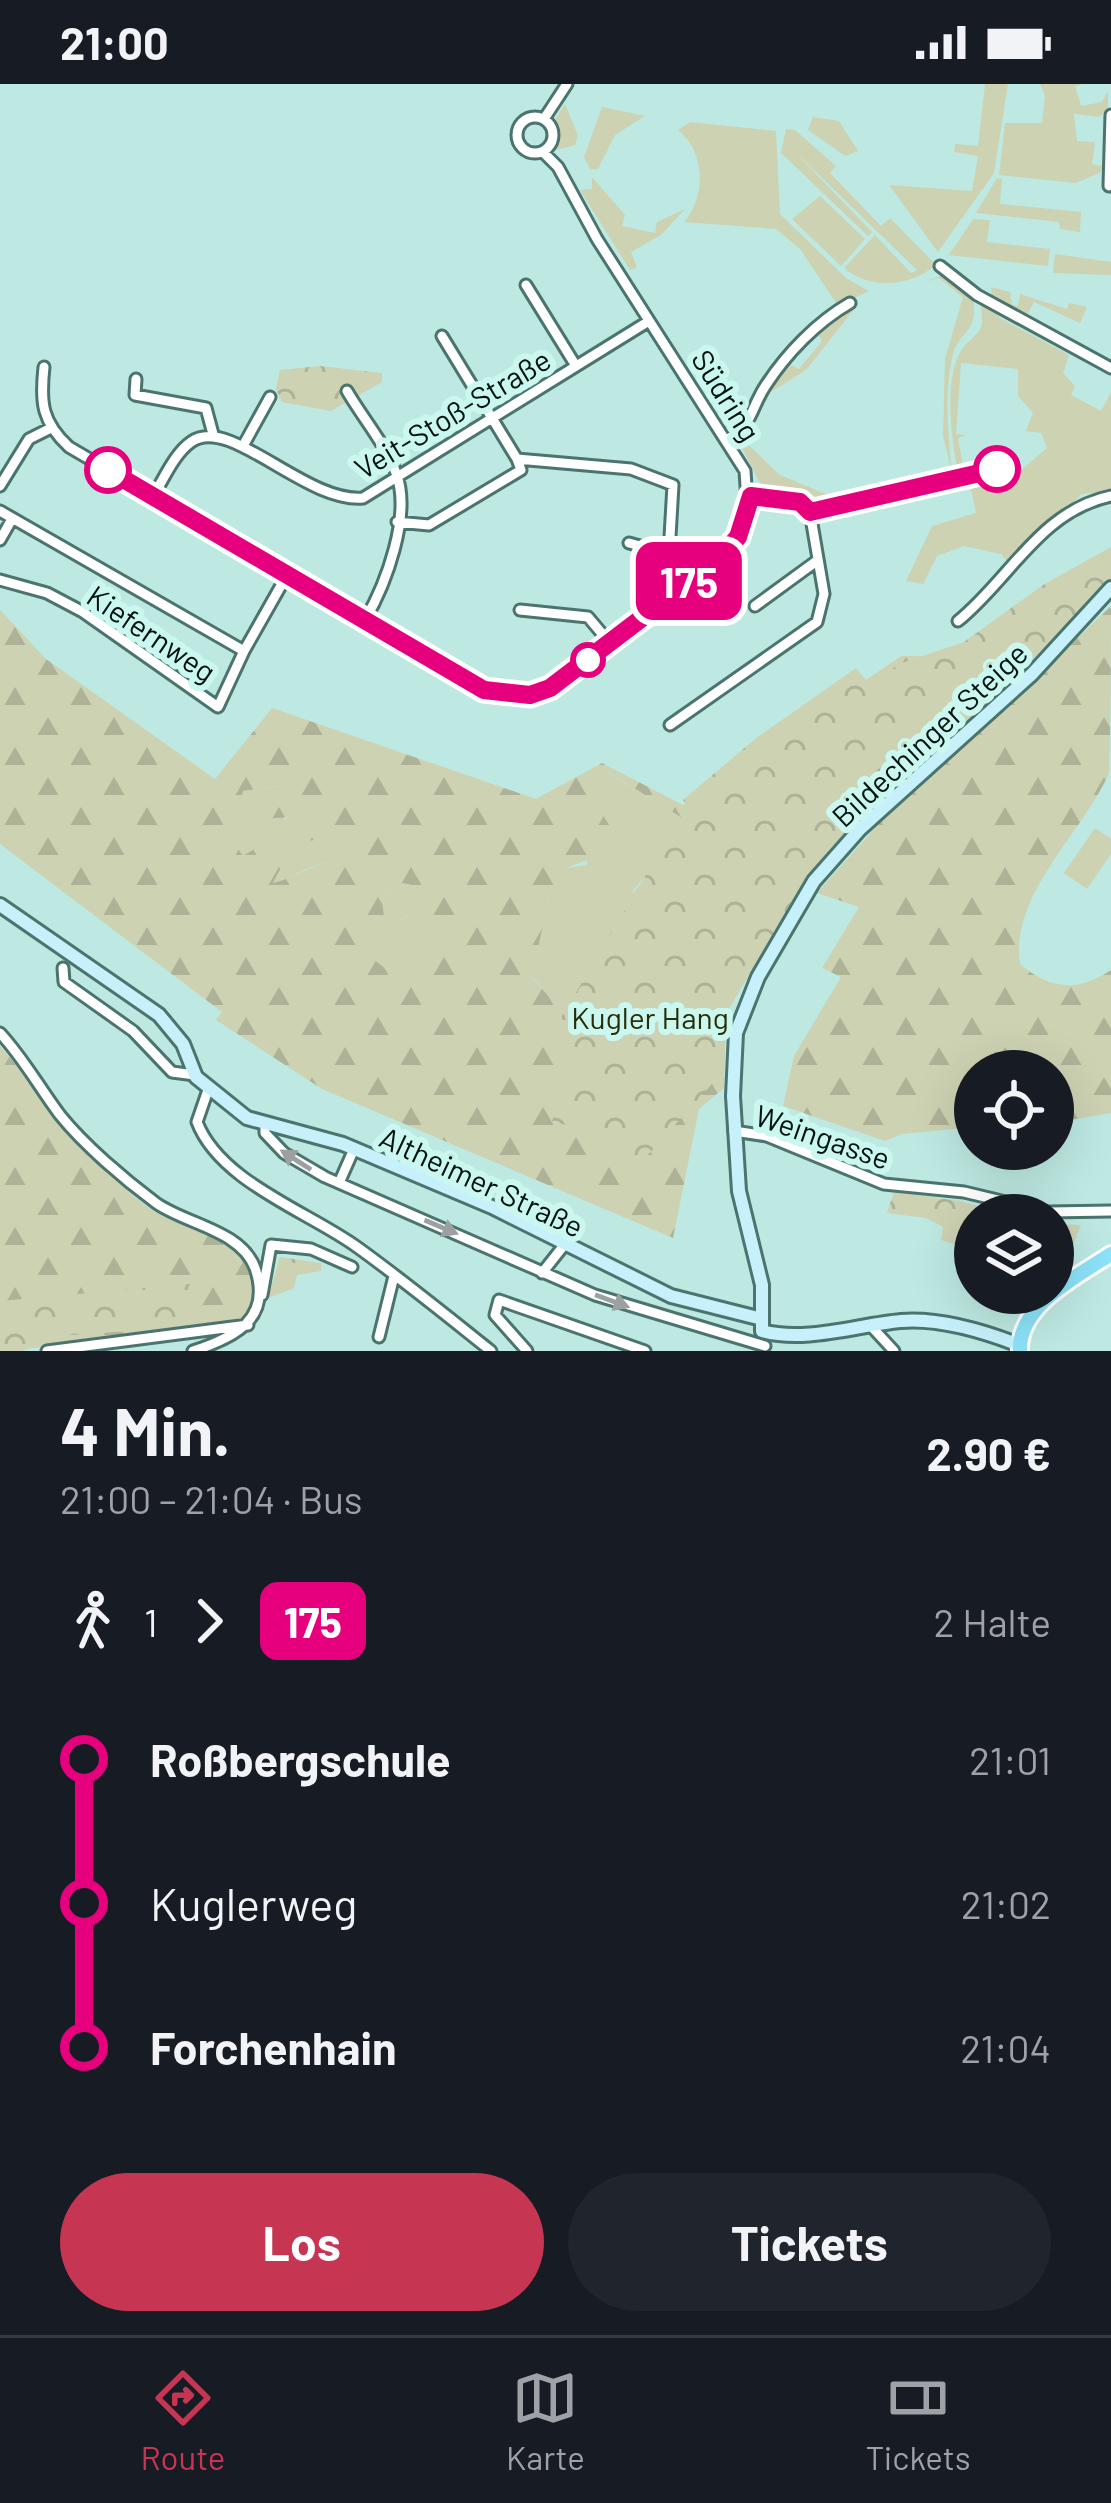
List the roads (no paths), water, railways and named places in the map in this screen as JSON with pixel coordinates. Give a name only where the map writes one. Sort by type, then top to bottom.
[{"type":"main road","points":[[1020,1348],[1029,1317],[1111,1254]]},
{"type":"street","points":[[544,119],[554,133],[543,152],[515,148],[522,122],[544,119],[567,84]]},
{"type":"street","points":[[1109,186],[1111,116]]},
{"type":"street","name":"Südring","points":[[543,152],[558,167],[649,321],[728,439],[751,496]]},
{"type":"street","points":[[940,266],[977,295],[1111,368]]},
{"type":"street","points":[[526,284],[576,366]]},
{"type":"street","points":[[728,439],[748,427],[762,390],[814,327],[850,303]]},
{"type":"street","name":"Veit-Stoß-Straße","points":[[136,379],[135,395],[206,408],[213,434],[339,500],[364,498],[649,321]]},
{"type":"street","points":[[398,522],[429,525],[521,470],[442,335]]},
{"type":"street","points":[[44,367],[40,395],[49,429],[69,447],[484,690],[512,695],[550,688],[691,580],[738,537],[751,496],[800,502],[810,512],[824,594],[817,622],[670,724]]},
{"type":"street","points":[[347,392],[398,476],[398,522],[388,570],[364,620]]},
{"type":"street","points":[[243,446],[270,397]]},
{"type":"street","points":[[0,486],[29,439],[49,429]]},
{"type":"street","points":[[153,496],[182,451],[194,439],[213,434]]},
{"type":"street","points":[[518,459],[631,470],[673,485],[669,554]]},
{"type":"street","points":[[810,512],[1013,467]]},
{"type":"street","points":[[958,621],[1050,526],[1077,506],[1111,496]]},
{"type":"street","points":[[0,511],[244,651],[287,575]]},
{"type":"street","points":[[0,540],[12,519]]},
{"type":"street","points":[[629,543],[669,554],[691,580]]},
{"type":"street","points":[[755,606],[818,560]]},
{"type":"street","name":"Kiefernweg","points":[[0,580],[47,593],[82,612],[218,707],[244,651]]},
{"type":"street","name":"Bildechinger Steige","points":[[765,1344],[758,1318],[762,1286],[744,1214],[734,1131],[733,1059],[741,1015],[814,881],[910,779],[1032,674],[1111,588]]},
{"type":"street","points":[[520,610],[588,616],[609,642]]},
{"type":"street","name":"Altheimer Straße","points":[[0,905],[159,1015],[183,1044],[195,1075],[208,1090],[265,1126],[354,1149],[670,1296],[758,1318]]},
{"type":"street","name":"Altheimer Straße","points":[[63,968],[64,982],[133,1030],[168,1069],[195,1075]]},
{"type":"street","points":[[0,1033],[33,1068],[60,1114],[157,1204],[234,1242],[249,1257],[258,1289],[248,1325],[231,1338],[193,1351]]},
{"type":"street","points":[[208,1090],[197,1122],[212,1146],[273,1199],[328,1227],[491,1351]]},
{"type":"street","points":[[265,1126],[265,1133],[284,1154],[339,1183],[494,1246],[542,1273],[683,1326],[765,1344],[870,1325],[931,1322],[1020,1348]]},
{"type":"street","name":"Weingasse","points":[[734,1131],[767,1136],[884,1184],[964,1192],[1049,1212],[1111,1211]]},
{"type":"street","points":[[339,1183],[354,1149]]},
{"type":"street","points":[[542,1273],[565,1244]]},
{"type":"street","points":[[253,1309],[260,1304],[271,1245],[311,1249],[352,1267]]},
{"type":"street","points":[[380,1337],[390,1272]]},
{"type":"street","points":[[527,1351],[495,1315],[496,1304],[506,1300],[645,1351]]},
{"type":"street","points":[[47,1351],[248,1325]]},
{"type":"street","points":[[870,1325],[894,1351]]},
{"type":"park label","name":"Kugler Hang","points":[[650,1017]]}]
